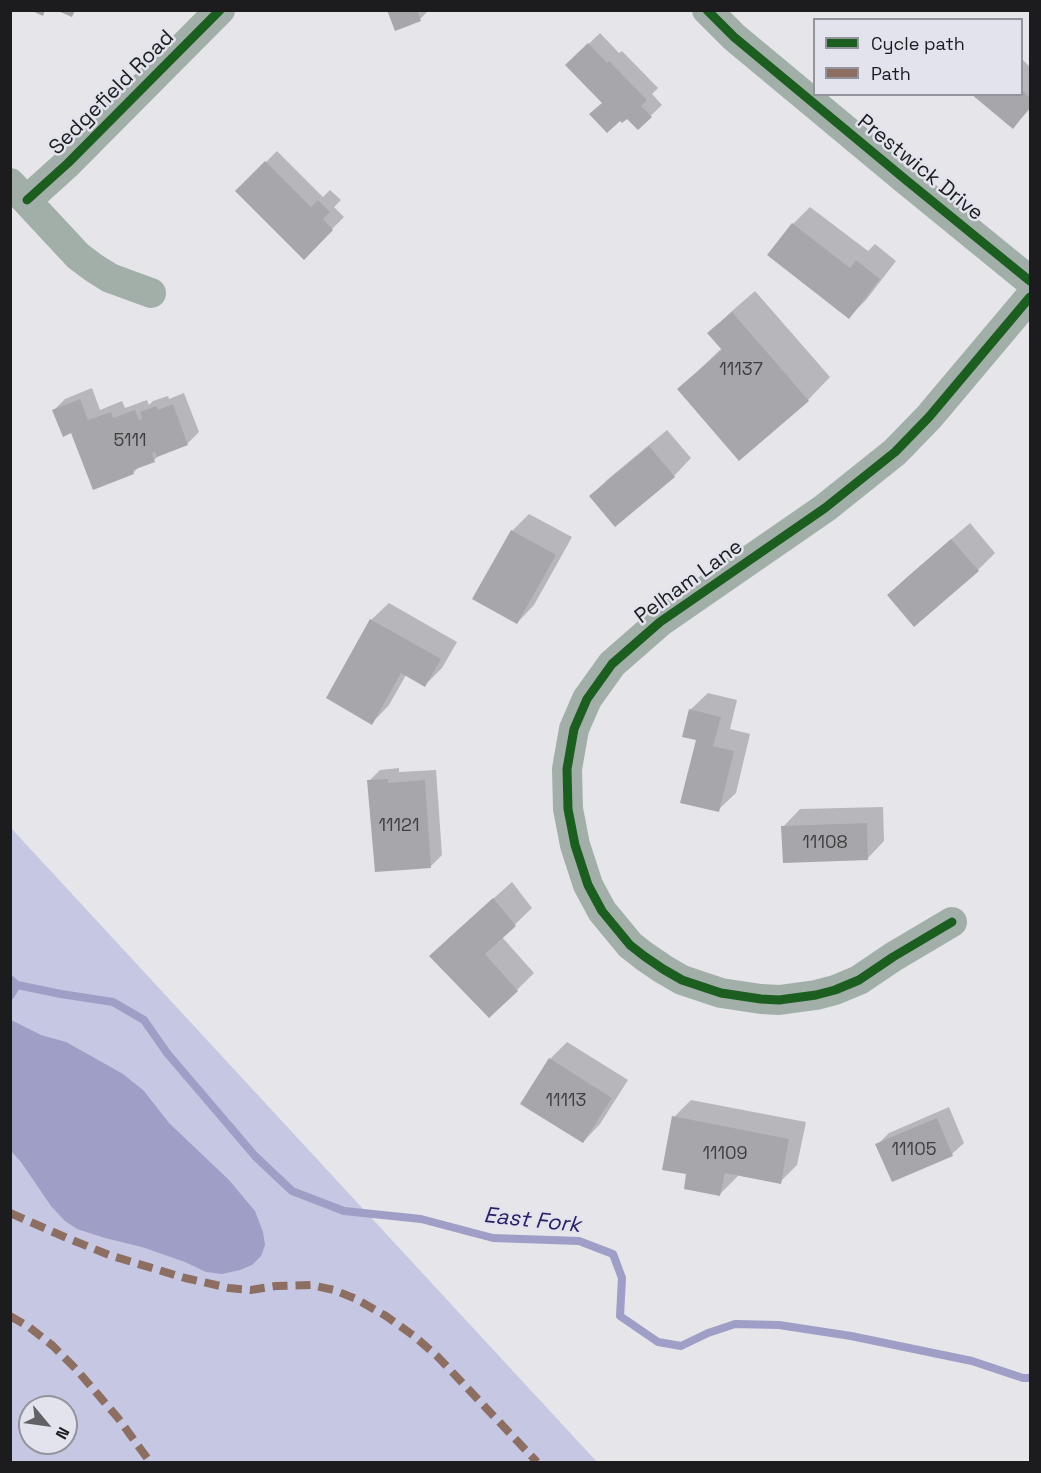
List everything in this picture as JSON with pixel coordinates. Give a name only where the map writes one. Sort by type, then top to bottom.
[{"type":"street","name":"Sedgefield Road","points":[[19,191],[68,163],[220,10]]},
{"type":"street","name":"Prestwick Drive","points":[[707,10],[743,45],[1030,281]]},
{"type":"street","points":[[19,191],[78,256],[110,278],[151,293]]},
{"type":"street","name":"Pelham Lane","points":[[952,922],[859,980],[816,995],[761,999],[721,993],[682,980],[630,945],[602,911],[588,885],[575,845],[568,808],[567,769],[574,729],[587,699],[612,664],[660,622],[825,507],[895,452],[929,417],[1030,297]]},
{"type":"shaded area","points":[[11,828],[597,1462],[11,1462]]},
{"type":"shaded area","points":[[11,1020],[41,1035],[66,1042],[123,1074],[144,1091],[169,1123],[229,1180],[255,1211],[265,1245],[261,1256],[252,1265],[240,1270],[222,1274],[206,1272],[142,1247],[77,1229],[65,1221],[51,1206],[11,1151]]},
{"type":"building","points":[[30,10],[45,10],[43,16]]},
{"type":"building","points":[[56,10],[75,10],[72,17]]},
{"type":"building","points":[[387,10],[417,10],[421,21],[395,31]]},
{"type":"building","points":[[588,43],[647,100],[641,106],[652,117],[638,130],[627,119],[622,123],[620,121],[607,133],[589,114],[602,103],[565,65]]},
{"type":"building","points":[[1023,91],[1030,98],[1030,107],[1013,129],[973,96],[1023,96]]},
{"type":"building","points":[[265,161],[311,207],[318,200],[330,212],[323,219],[333,230],[304,260],[235,191]]},
{"type":"building","points":[[792,223],[850,268],[856,260],[880,279],[849,319],[767,255]]},
{"type":"building","points":[[732,312],[809,401],[739,461],[677,389],[722,350],[707,333]]},
{"type":"building","points":[[80,399],[88,420],[111,412],[113,418],[135,410],[139,420],[142,419],[140,412],[156,406],[158,410],[173,404],[188,445],[157,457],[155,452],[152,453],[155,462],[133,470],[134,474],[93,490],[71,433],[63,437],[52,410]]},
{"type":"building","points":[[649,446],[675,477],[615,527],[589,496]]},
{"type":"building","points":[[511,530],[556,555],[517,624],[472,599]]},
{"type":"building","points":[[951,539],[979,571],[914,627],[887,595]]},
{"type":"building","points":[[370,619],[441,659],[425,687],[401,673],[372,725],[326,698]]},
{"type":"building","points":[[689,709],[721,717],[713,746],[734,751],[719,812],[680,803],[696,740],[682,737]]},
{"type":"building","points":[[388,779],[388,783],[425,780],[431,868],[375,872],[367,780]]},
{"type":"building","points":[[867,823],[868,860],[783,863],[781,826]]},
{"type":"building","points":[[493,898],[516,926],[485,954],[518,991],[489,1018],[429,956]]},
{"type":"building","points":[[549,1058],[612,1098],[583,1143],[520,1104]]},
{"type":"building","points":[[672,1116],[789,1139],[781,1184],[725,1173],[720,1196],[684,1189],[686,1174],[662,1170]]},
{"type":"building","points":[[937,1118],[953,1156],[892,1182],[875,1144]]},
{"type":"waterway","name":"East Fork","points":[[10,979],[17,985],[113,1002],[144,1020],[167,1053],[255,1156],[292,1191],[344,1211],[421,1219],[493,1238],[579,1241],[613,1254],[622,1278],[620,1316],[658,1342],[681,1346],[708,1333],[735,1324],[779,1325],[851,1336],[972,1361],[1023,1378],[1030,1378]]},
{"type":"waterway","points":[[10,996],[17,985]]},
{"type":"marked path","points":[[10,1213],[109,1255],[185,1278],[229,1288],[251,1290],[276,1286],[311,1285],[334,1290],[356,1299],[386,1316],[437,1356],[537,1462]]},
{"type":"marked path","points":[[10,1316],[29,1327],[53,1346],[76,1369],[118,1418],[150,1462]]},
{"type":"cycle path","points":[[27,200],[68,163],[220,10]]},
{"type":"cycle path","points":[[707,10],[734,37],[1030,281]]},
{"type":"cycle path","points":[[952,922],[859,980],[816,995],[779,1000],[761,999],[721,993],[682,980],[630,945],[602,911],[588,885],[575,845],[568,809],[567,769],[574,729],[587,699],[612,664],[660,622],[825,508],[895,452],[929,417],[1030,297]]}]
